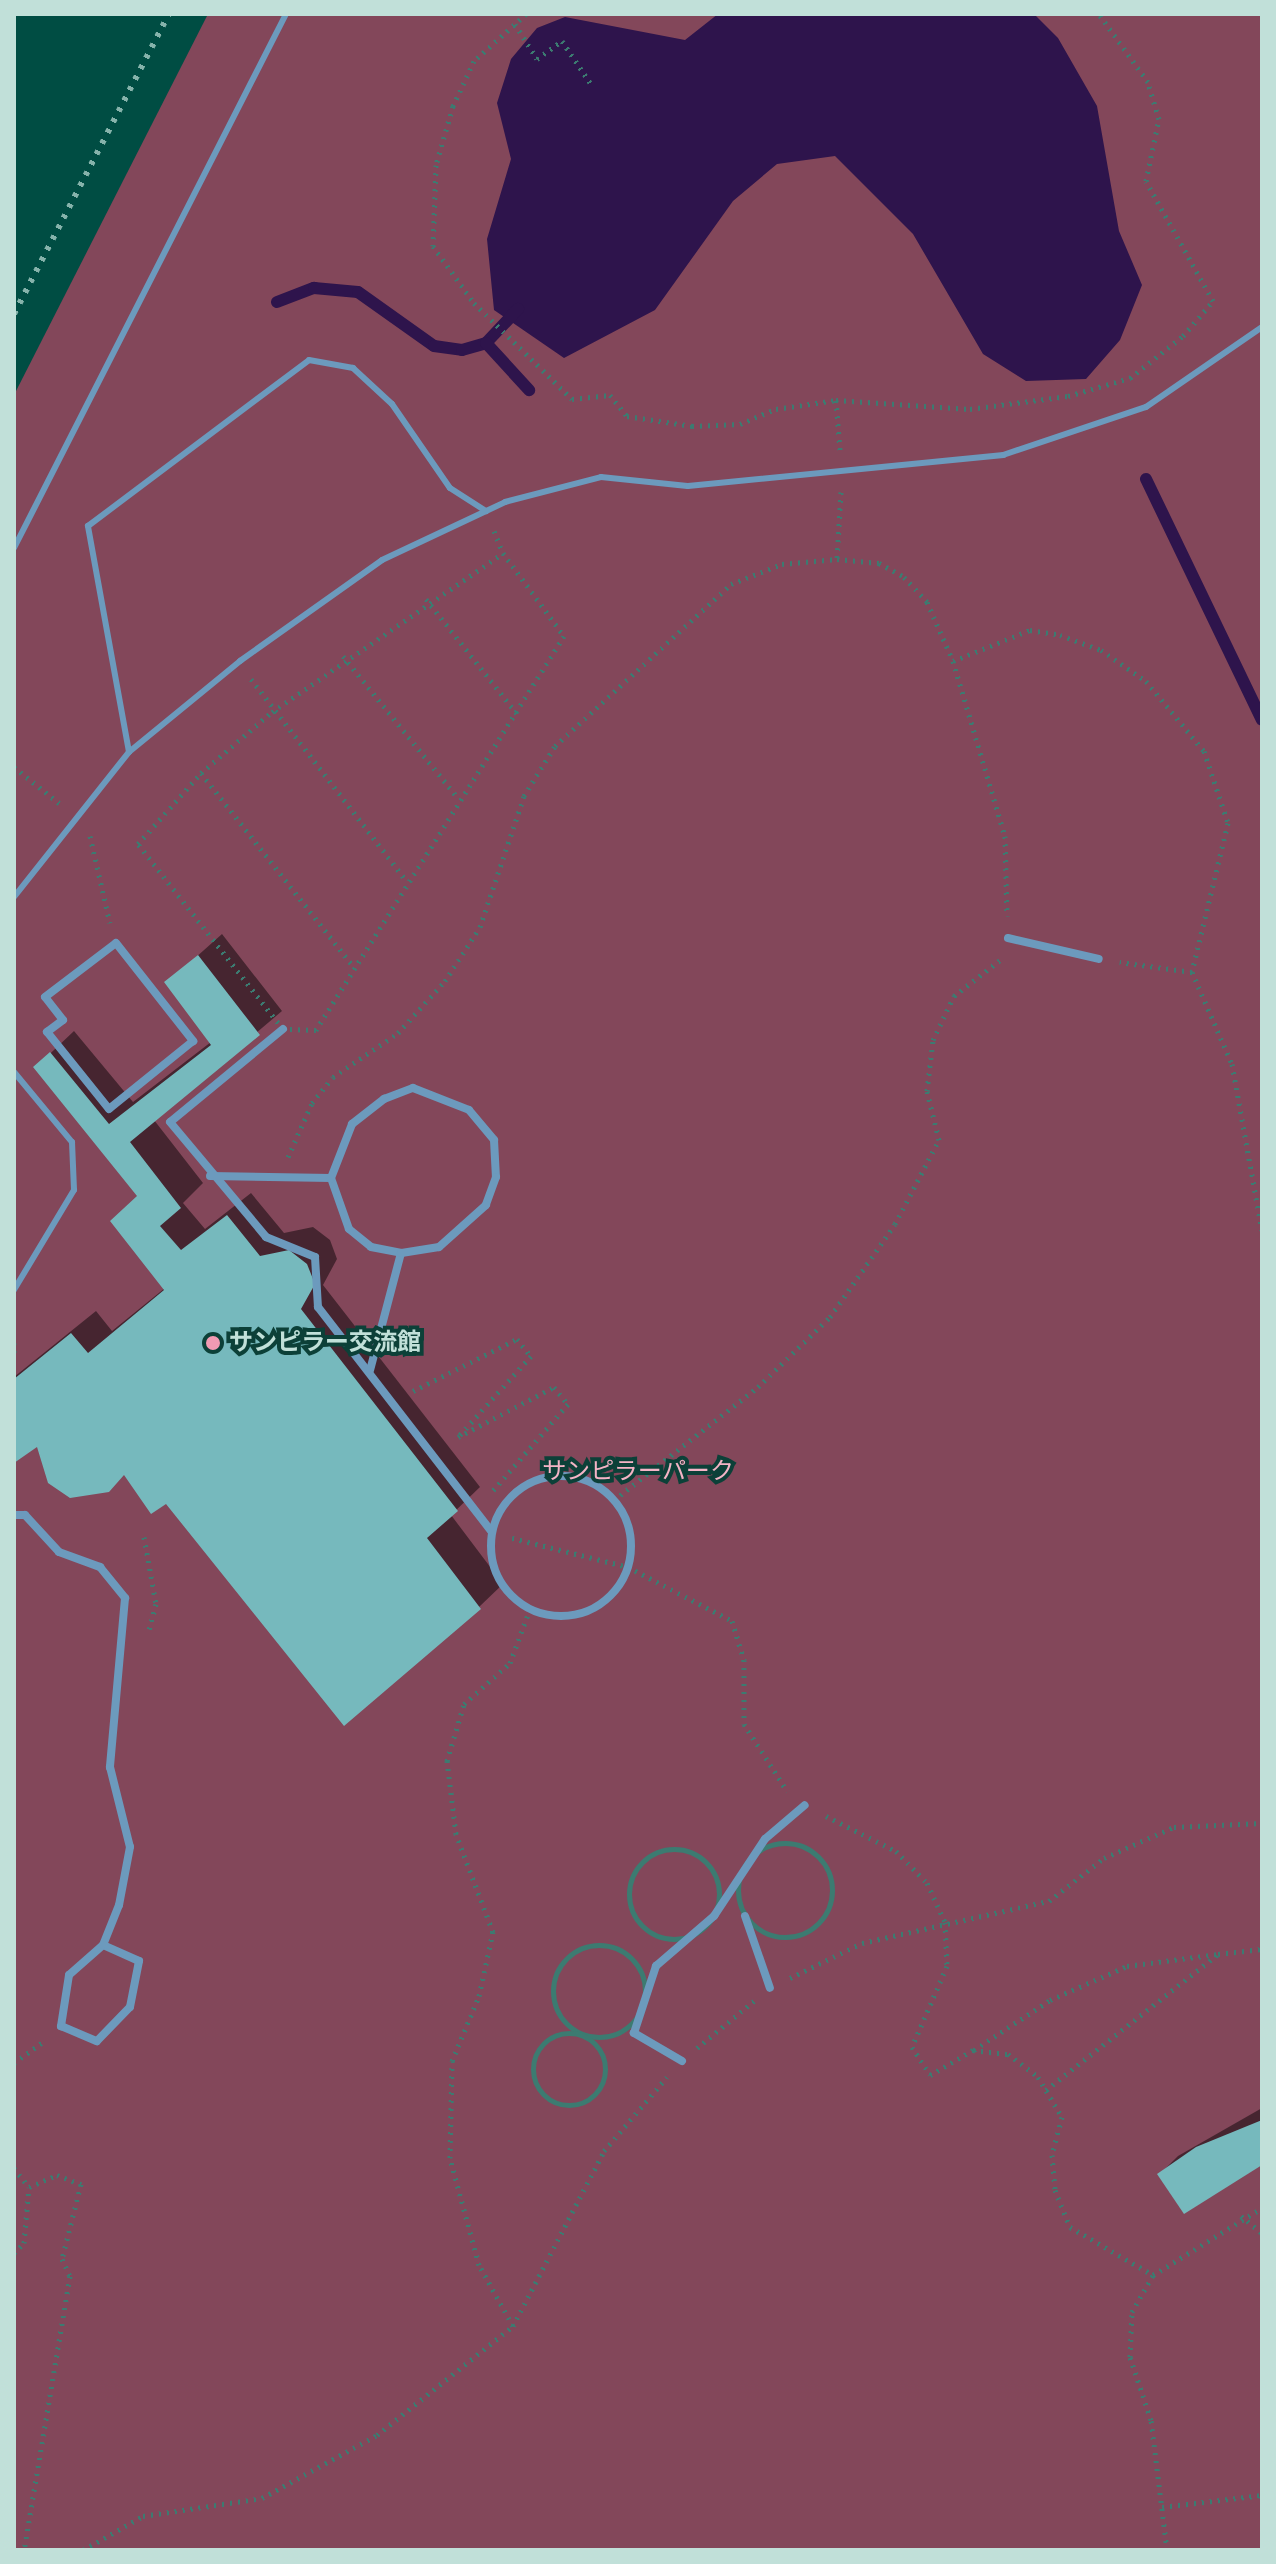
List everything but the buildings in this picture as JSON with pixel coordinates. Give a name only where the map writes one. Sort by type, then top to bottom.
[{"type":"street","points":[[1008,938],[1099,959]]},
{"type":"street","points":[[116,943],[193,1041],[109,1109],[47,1032],[63,1020],[45,997],[116,943]]},
{"type":"street","points":[[283,1029],[170,1122],[210,1176],[266,1237],[315,1257],[318,1307],[370,1370],[390,1402],[492,1532]]},
{"type":"street","points":[[413,1088],[469,1110],[494,1140],[496,1177],[486,1205],[439,1247],[401,1253],[371,1247],[349,1229],[331,1178],[352,1124],[384,1099],[413,1088]]},
{"type":"street","points":[[210,1176],[331,1178]]},
{"type":"street","points":[[370,1370],[401,1253]]},
{"type":"street","points":[[576,1477],[614,1500],[627,1520],[628,1567],[599,1605],[553,1616],[530,1609],[498,1576],[492,1532],[500,1511],[532,1481],[576,1477]]},
{"type":"street","points":[[14,1515],[25,1515],[59,1552],[100,1567],[125,1598],[110,1767],[130,1847],[103,1945],[69,1975],[61,2026],[97,2041],[130,2007],[139,1961],[103,1945]]},
{"type":"street","points":[[682,2061],[634,2033],[656,1966],[714,1916],[749,1859],[805,1805]]},
{"type":"street","points":[[745,1916],[770,1988]]},
{"type":"lane","points":[[14,548],[286,14]]},
{"type":"lane","points":[[14,897],[129,752],[240,661],[382,560],[486,511],[601,477],[688,486],[1003,455],[1146,407],[1262,327]]},
{"type":"lane","points":[[129,752],[88,526],[309,360],[353,368],[392,404],[450,488],[486,511]]},
{"type":"lane","points":[[14,1072],[72,1142],[74,1190],[14,1290]]},
{"type":"path","points":[[526,14],[474,61],[436,165],[433,246],[474,303],[572,399],[610,395],[627,416],[740,424],[776,409],[836,400],[970,409],[1068,396],[1130,378],[1213,301],[1146,181],[1159,119],[1148,82],[1099,14]]},
{"type":"path","points":[[515,24],[537,59],[562,41],[591,84]]},
{"type":"path","points":[[836,400],[842,471],[837,559]]},
{"type":"path","points":[[503,553],[564,636],[517,714],[457,797],[316,1030],[283,1029],[138,844],[201,773],[272,712],[343,656],[426,599],[503,553]]},
{"type":"path","points":[[284,1177],[291,1141],[312,1103],[333,1077],[427,1007],[480,927],[524,796],[555,746],[731,584],[782,564],[837,559],[879,563],[904,577],[927,602],[953,661],[1005,836],[1008,938],[997,969],[954,996],[933,1040],[927,1091],[939,1140],[887,1235],[830,1317],[758,1387],[614,1500]]},
{"type":"path","points":[[426,599],[517,714]]},
{"type":"path","points":[[953,661],[1030,630],[1060,635],[1101,650],[1180,715],[1220,787],[1228,823],[1192,972],[1232,1064],[1262,1230]]},
{"type":"path","points":[[343,656],[457,797]]},
{"type":"path","points":[[240,661],[272,712],[406,880]]},
{"type":"path","points":[[14,767],[76,816],[96,844],[116,943]]},
{"type":"path","points":[[201,773],[353,966]]},
{"type":"path","points":[[1099,959],[1192,972]]},
{"type":"path","points":[[390,1402],[517,1339],[531,1356],[458,1437],[554,1387],[568,1404],[475,1511]]},
{"type":"path","points":[[14,1343],[14,1358]]},
{"type":"path","points":[[492,1532],[628,1567],[732,1621],[744,1660],[744,1724],[773,1780],[805,1805],[896,1851],[927,1883],[945,1922],[947,1966],[912,2047],[930,2075],[1050,2000],[1127,1966],[1262,1949]]},
{"type":"path","points":[[144,1537],[156,1604],[145,1647]]},
{"type":"path","points":[[513,2326],[479,2265],[450,2158],[452,2061],[479,1996],[493,1932],[456,1834],[447,1761],[464,1704],[510,1663],[530,1609]]},
{"type":"path","points":[[83,2550],[143,2516],[262,2498],[377,2435],[513,2326],[604,2151],[682,2061],[770,1988],[862,1943],[1049,1901],[1104,1858],[1174,1827],[1262,1823]]},
{"type":"path","points":[[777,1843],[801,1845],[821,1858],[833,1888],[823,1919],[798,1936],[769,1934],[745,1916],[738,1887],[749,1859],[777,1843]]},
{"type":"path","points":[[665,1850],[694,1854],[719,1887],[714,1916],[677,1940],[648,1931],[631,1907],[632,1877],[665,1850]]},
{"type":"path","points":[[586,2037],[564,2033],[537,2053],[537,2086],[554,2101],[578,2104],[604,2079],[602,2055],[586,2037],[562,2019],[553,1991],[574,1952],[618,1949],[640,1971],[644,2000],[616,2034],[586,2037]]},
{"type":"path","points":[[1046,2090],[1218,1954]]},
{"type":"path","points":[[14,2063],[61,2026]]},
{"type":"path","points":[[973,2050],[1008,2054],[1046,2090],[1062,2117],[1052,2155],[1055,2190],[1070,2227],[1153,2275]]},
{"type":"path","points":[[14,2168],[29,2187],[24,2243],[14,2253]]},
{"type":"path","points":[[24,2550],[70,2276],[62,2259],[81,2184],[57,2175],[29,2187]]},
{"type":"path","points":[[1167,2550],[1151,2420],[1130,2357],[1132,2312],[1153,2275],[1241,2215],[1262,2208]]},
{"type":"path","points":[[1241,2215],[1262,2233]]},
{"type":"path","points":[[1162,2507],[1262,2495]]},
{"type":"green space","name":"サンピラーパーク","points":[[208,14],[1262,14],[1262,2550],[14,2550],[14,395]]},
{"type":"shaded area","points":[[718,14],[1034,14],[1058,38],[1097,106],[1119,231],[1142,285],[1120,340],[1086,379],[1026,381],[983,354],[913,234],[835,156],[777,164],[733,201],[655,310],[564,358],[494,310],[487,239],[511,159],[497,103],[511,59],[537,28],[565,17],[685,40]]},
{"type":"waterway","points":[[277,302],[314,288],[358,292],[434,346],[462,350],[486,343],[518,309]]},
{"type":"waterway","points":[[486,343],[529,390]]},
{"type":"waterway","points":[[1146,479],[1262,720]]},
{"type":"railway","points":[[14,314],[169,14]]},
{"type":"place","name":"サンピラー交流館","points":[[213,1343]]}]
